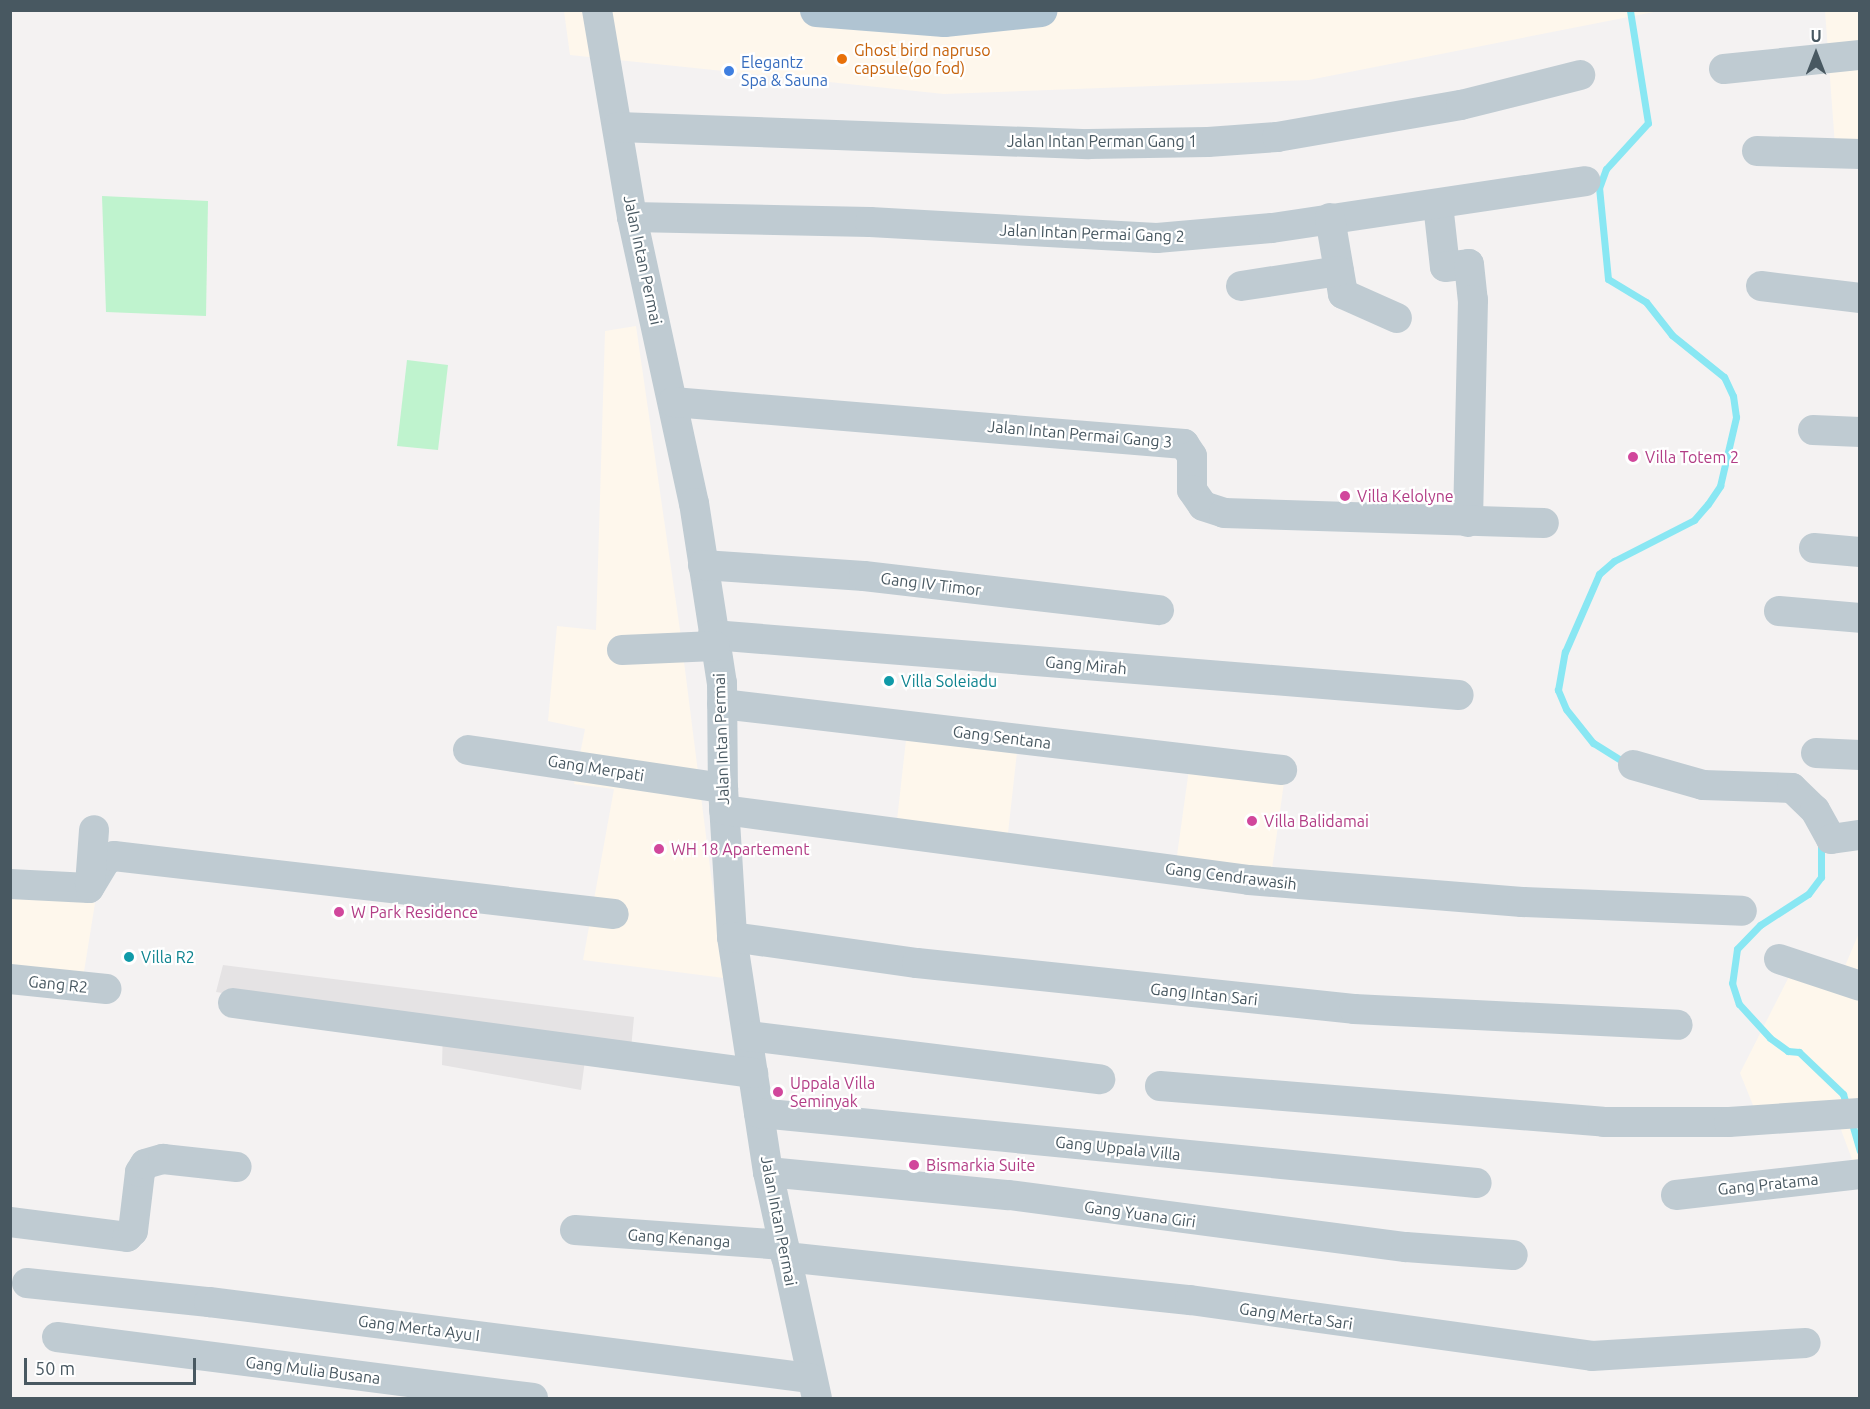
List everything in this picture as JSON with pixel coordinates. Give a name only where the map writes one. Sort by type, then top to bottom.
[{"type":"main road","points":[[816,10],[943,15],[1040,10]]},
{"type":"street","name":"Jalan Intan Permai","points":[[597,10],[632,217],[673,402],[703,565],[722,704],[723,799],[732,937],[768,1172],[813,1388]]},
{"type":"street","points":[[1724,69],[1860,55]]},
{"type":"street","name":"Jalan Intan Perman Gang 1","points":[[618,127],[1089,144],[1208,142],[1277,137],[1461,105],[1580,75]]},
{"type":"street","points":[[1757,152],[1860,154]]},
{"type":"street","name":"Jalan Intan Permai Gang 2","points":[[632,217],[870,222],[1157,238],[1237,232],[1585,181]]},
{"type":"street","points":[[1438,204],[1445,267],[1469,264],[1472,292],[1474,375],[1468,522]]},
{"type":"street","points":[[1330,218],[1343,294],[1397,318]]},
{"type":"street","points":[[1241,286],[1339,271]]},
{"type":"street","points":[[1761,286],[1860,298]]},
{"type":"street","name":"Jalan Intan Permai Gang 3","points":[[673,402],[1184,444],[1192,456],[1192,490],[1212,511],[1544,523]]},
{"type":"street","points":[[1813,430],[1860,432]]},
{"type":"street","points":[[1814,548],[1860,552]]},
{"type":"street","name":"Gang IV Timor","points":[[703,565],[864,576],[1159,610]]},
{"type":"street","points":[[1779,611],[1860,618]]},
{"type":"street","name":"Gang Mirah","points":[[622,650],[683,651],[714,641],[1459,695]]},
{"type":"street","name":"Gang Sentana","points":[[722,704],[1282,770]]},
{"type":"street","name":"Gang Merpati","points":[[468,750],[723,799]]},
{"type":"street","points":[[1816,753],[1860,755]]},
{"type":"street","points":[[1633,765],[1703,785],[1792,788],[1815,810],[1831,839],[1860,835]]},
{"type":"street","name":"Gang Cendrawasih","points":[[723,799],[780,815],[1249,880],[1522,902],[1742,911]]},
{"type":"street","points":[[89,888],[94,830]]},
{"type":"street","points":[[89,888],[105,861],[114,856],[614,914]]},
{"type":"street","points":[[10,884],[89,888]]},
{"type":"street","name":"Gang Intan Sari","points":[[732,937],[917,963],[1346,1009],[1678,1025]]},
{"type":"street","points":[[1779,959],[1860,986]]},
{"type":"street","name":"Gang R2","points":[[10,979],[106,989]]},
{"type":"street","points":[[232,1003],[753,1073]]},
{"type":"street","points":[[748,1036],[1100,1079]]},
{"type":"street","points":[[1160,1086],[1603,1122],[1729,1122],[1860,1113]]},
{"type":"street","name":"Gang Uppala Villa","points":[[759,1113],[1477,1183]]},
{"type":"street","points":[[10,1222],[127,1237],[133,1231],[140,1172],[145,1164],[163,1159],[237,1167]]},
{"type":"street","name":"Gang Yuana Giri","points":[[768,1172],[1009,1196],[1406,1247],[1513,1255]]},
{"type":"street","name":"Gang Pratama","points":[[1676,1195],[1860,1174]]},
{"type":"street","name":"Gang Kenanga","points":[[575,1230],[784,1251]]},
{"type":"street","name":"Gang Merta Sari","points":[[784,1251],[1190,1300],[1592,1356],[1806,1343]]},
{"type":"street","name":"Gang Merta Ayu I","points":[[27,1283],[209,1302],[813,1388]]},
{"type":"street","name":"Gang Mulia Busana","points":[[57,1337],[533,1398]]},
{"type":"shaded area","points":[[564,11],[1659,11],[1309,80],[944,94],[570,55]]},
{"type":"shaded area","points":[[1825,11],[1859,11],[1859,157],[1836,159]]},
{"type":"shaded area","points":[[636,326],[680,630],[724,978],[583,960],[614,789],[574,784],[585,729],[548,721],[557,626],[596,630],[605,331]]},
{"type":"shaded area","points":[[906,740],[1017,752],[1005,860],[894,847]]},
{"type":"shaded area","points":[[1190,762],[1285,775],[1270,883],[1175,870]]},
{"type":"shaded area","points":[[10,890],[95,903],[83,978],[11,971]]},
{"type":"shaded area","points":[[1859,933],[1859,1178],[1837,1119],[1761,1125],[1740,1073],[1800,955],[1845,966]]},
{"type":"shaded area","points":[[223,965],[634,1017],[631,1049],[587,1045],[581,1090],[442,1065],[443,1028],[216,992]]},
{"type":"green space","points":[[102,196],[208,201],[206,316],[106,312]]},
{"type":"green space","points":[[407,360],[448,365],[438,450],[397,446]]},
{"type":"waterway","points":[[1627,764],[1593,743],[1566,709],[1558,690],[1565,652],[1599,574],[1614,561],[1694,520],[1708,504],[1720,486],[1736,417],[1733,396],[1724,377],[1672,335],[1646,302],[1608,279],[1599,188],[1606,169],[1648,123],[1630,10]]},
{"type":"waterway","points":[[1821,843],[1821,877],[1808,894],[1760,925],[1737,949],[1732,983],[1739,1004],[1770,1038],[1788,1051],[1799,1052],[1843,1094],[1847,1107]]},
{"type":"waterway","points":[[1851,1120],[1860,1151]]},
{"type":"place","name":"Ghost bird napruso capsule(go fod)","points":[[842,59]]},
{"type":"place","name":"Elegantz Spa & Sauna","points":[[729,71]]},
{"type":"place","name":"Villa Totem 2","points":[[1633,457]]},
{"type":"place","name":"Villa Kelolyne","points":[[1345,496]]},
{"type":"place","name":"Villa Soleiadu","points":[[889,681]]},
{"type":"place","name":"Villa Balidamai","points":[[1252,821]]},
{"type":"place","name":"WH 18 Apartement","points":[[659,849]]},
{"type":"place","name":"W Park Residence","points":[[339,912]]},
{"type":"place","name":"Villa R2","points":[[129,957]]},
{"type":"place","name":"Uppala Villa Seminyak","points":[[778,1092]]},
{"type":"place","name":"Bismarkia Suite","points":[[914,1165]]}]
